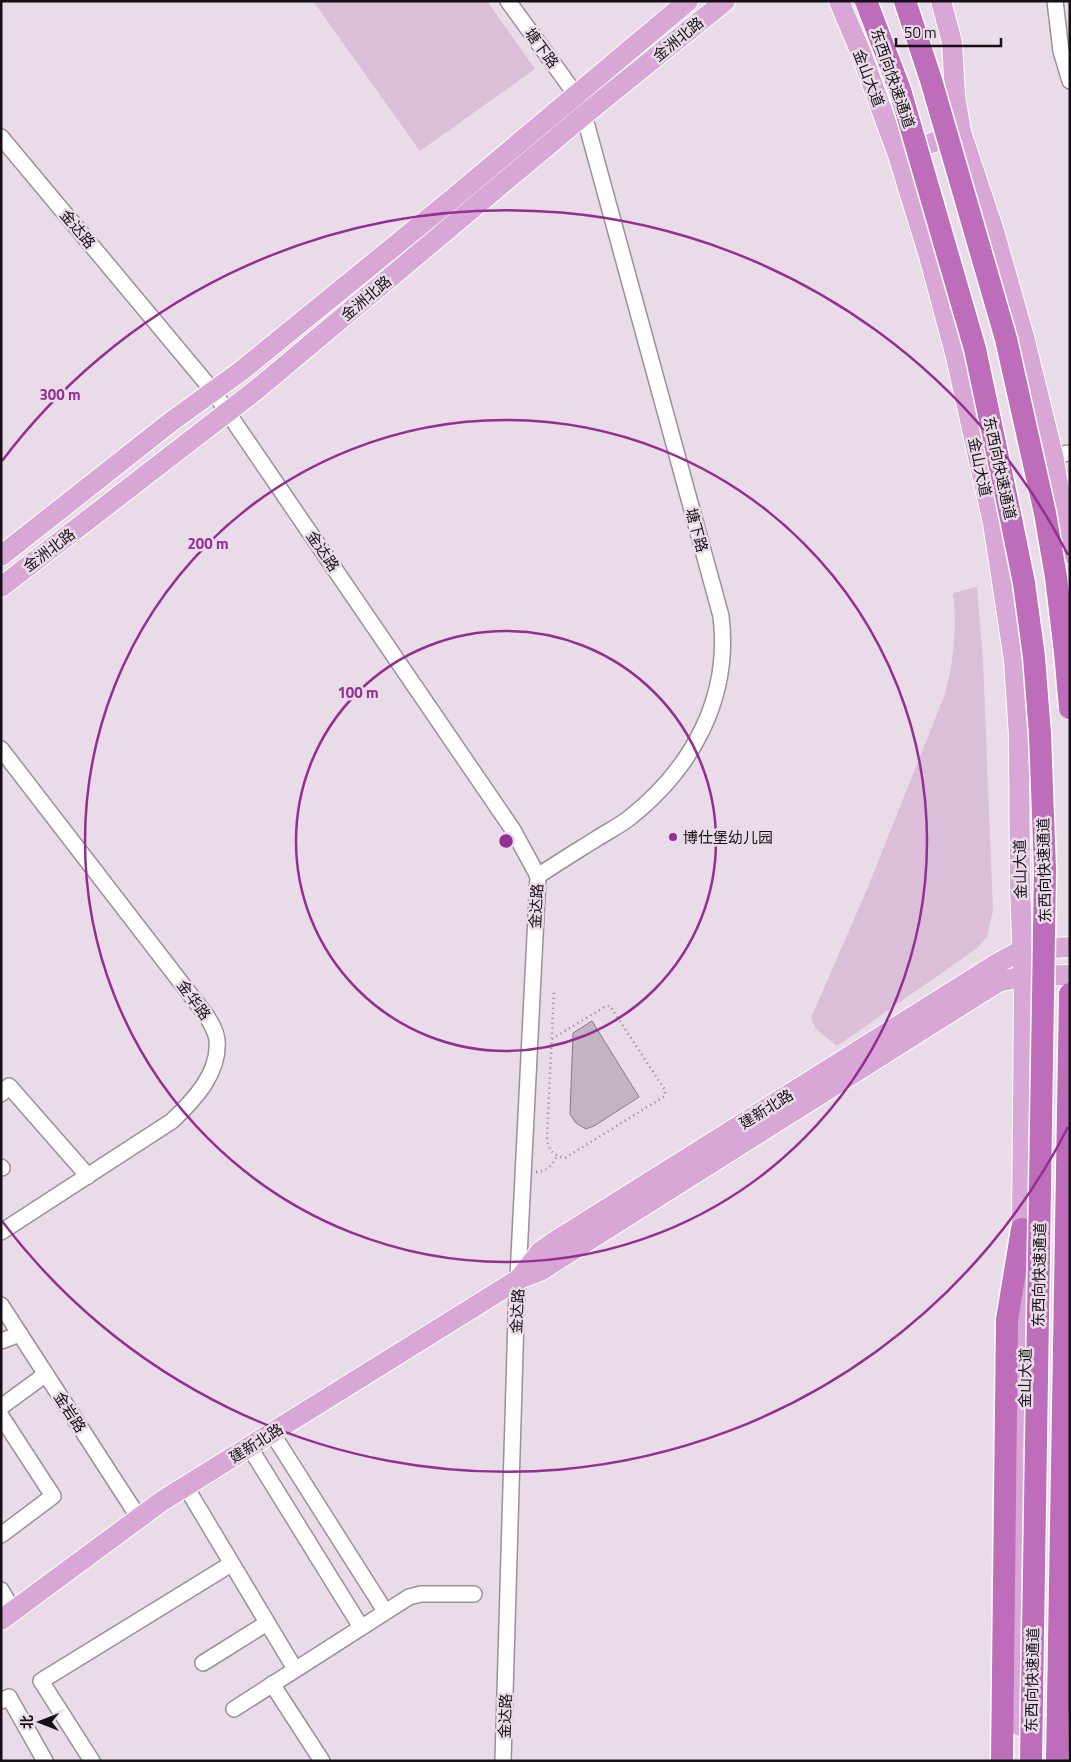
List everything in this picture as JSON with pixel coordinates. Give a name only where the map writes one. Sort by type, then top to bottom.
[{"type":"highway","name":"东西向快速通道","points":[[866,1],[900,90],[975,349],[1024,583],[1034,657],[1040,734],[1046,869],[1031,1761]]},
{"type":"highway","points":[[905,1],[932,80],[1006,339],[1045,513],[1066,652],[1070,708]]},
{"type":"highway","name":"东西向快速通道","points":[[1057,1761],[1070,994]]},
{"type":"highway","points":[[1002,1761],[1008,1320],[1022,1229]]},
{"type":"main road","name":"金洲北路","points":[[1,556],[172,421],[242,371],[688,1]]},
{"type":"main road","name":"金洲北路","points":[[1,587],[227,412],[584,115],[725,1]]},
{"type":"main road","name":"金山大道","points":[[839,1],[861,54],[898,155],[929,256],[956,357],[993,523],[1014,660],[1019,736],[1023,976],[1022,1229],[1026,1321],[1020,1761]]},
{"type":"main road","points":[[941,1],[952,42],[954,96],[961,132],[994,231],[1024,337],[1061,454],[1070,553]]},
{"type":"main road","points":[[898,155],[961,132]]},
{"type":"main road","points":[[1022,950],[1070,947]]},
{"type":"main road","name":"建新北路","points":[[519,1279],[540,1252],[554,1242],[1022,950]]},
{"type":"main road","name":"建新北路","points":[[5,1614],[162,1501],[519,1279],[540,1271],[998,982],[1023,976],[1070,974]]},
{"type":"main road","points":[[1062,1761],[1067,1644],[1070,1309]]},
{"type":"street","name":"塘下路","points":[[508,1],[576,94]]},
{"type":"street","points":[[1055,1],[1061,51],[1070,81]]},
{"type":"street","name":"塘下路","points":[[538,876],[627,820],[655,795],[680,768],[701,733],[716,692],[723,634],[721,616],[584,115]]},
{"type":"street","name":"金达路","points":[[1,137],[213,391],[513,830],[538,876],[516,1327],[504,1761]]},
{"type":"street","name":"金华路","points":[[1,749],[206,1015],[214,1028],[217,1039],[216,1054],[206,1083],[185,1109],[172,1121],[1,1232]]},
{"type":"street","points":[[1,1094],[9,1086],[88,1176]]},
{"type":"street","name":"金岩路","points":[[1,1305],[139,1518]]},
{"type":"street","points":[[1,1342],[20,1334]]},
{"type":"street","points":[[1,1407],[46,1374]]},
{"type":"street","points":[[1,1416],[53,1496],[1,1535]]},
{"type":"street","points":[[272,1433],[385,1611]]},
{"type":"street","points":[[250,1448],[361,1627]]},
{"type":"street","points":[[186,1487],[295,1670]]},
{"type":"street","points":[[92,1761],[40,1681],[231,1564]]},
{"type":"street","points":[[1,1590],[5,1614]]},
{"type":"street","points":[[234,1709],[385,1611],[414,1595],[474,1594]]},
{"type":"street","points":[[203,1663],[267,1623]]},
{"type":"street","points":[[272,1684],[322,1761]]},
{"type":"street","points":[[1,1702],[9,1697],[45,1761]]},
{"type":"path","points":[[552,1039],[606,1006],[610,1006],[665,1090],[664,1096],[565,1158],[557,1156],[548,1147],[552,1039],[554,991]]},
{"type":"path","points":[[524,1172],[544,1172],[557,1156]]},
{"type":"shaded area","points":[[313,1],[487,1],[535,69],[420,151]]},
{"type":"shaded area","points":[[977,587],[983,661],[993,911],[987,937],[976,949],[837,1046],[816,1029],[811,1018],[868,887],[945,694],[954,644],[953,593]]},
{"type":"building","points":[[592,1021],[639,1097],[594,1126],[586,1129],[576,1123],[570,1114],[573,1033]]},
{"type":"place","name":"博仕堡幼儿园","points":[[673,837]]}]
